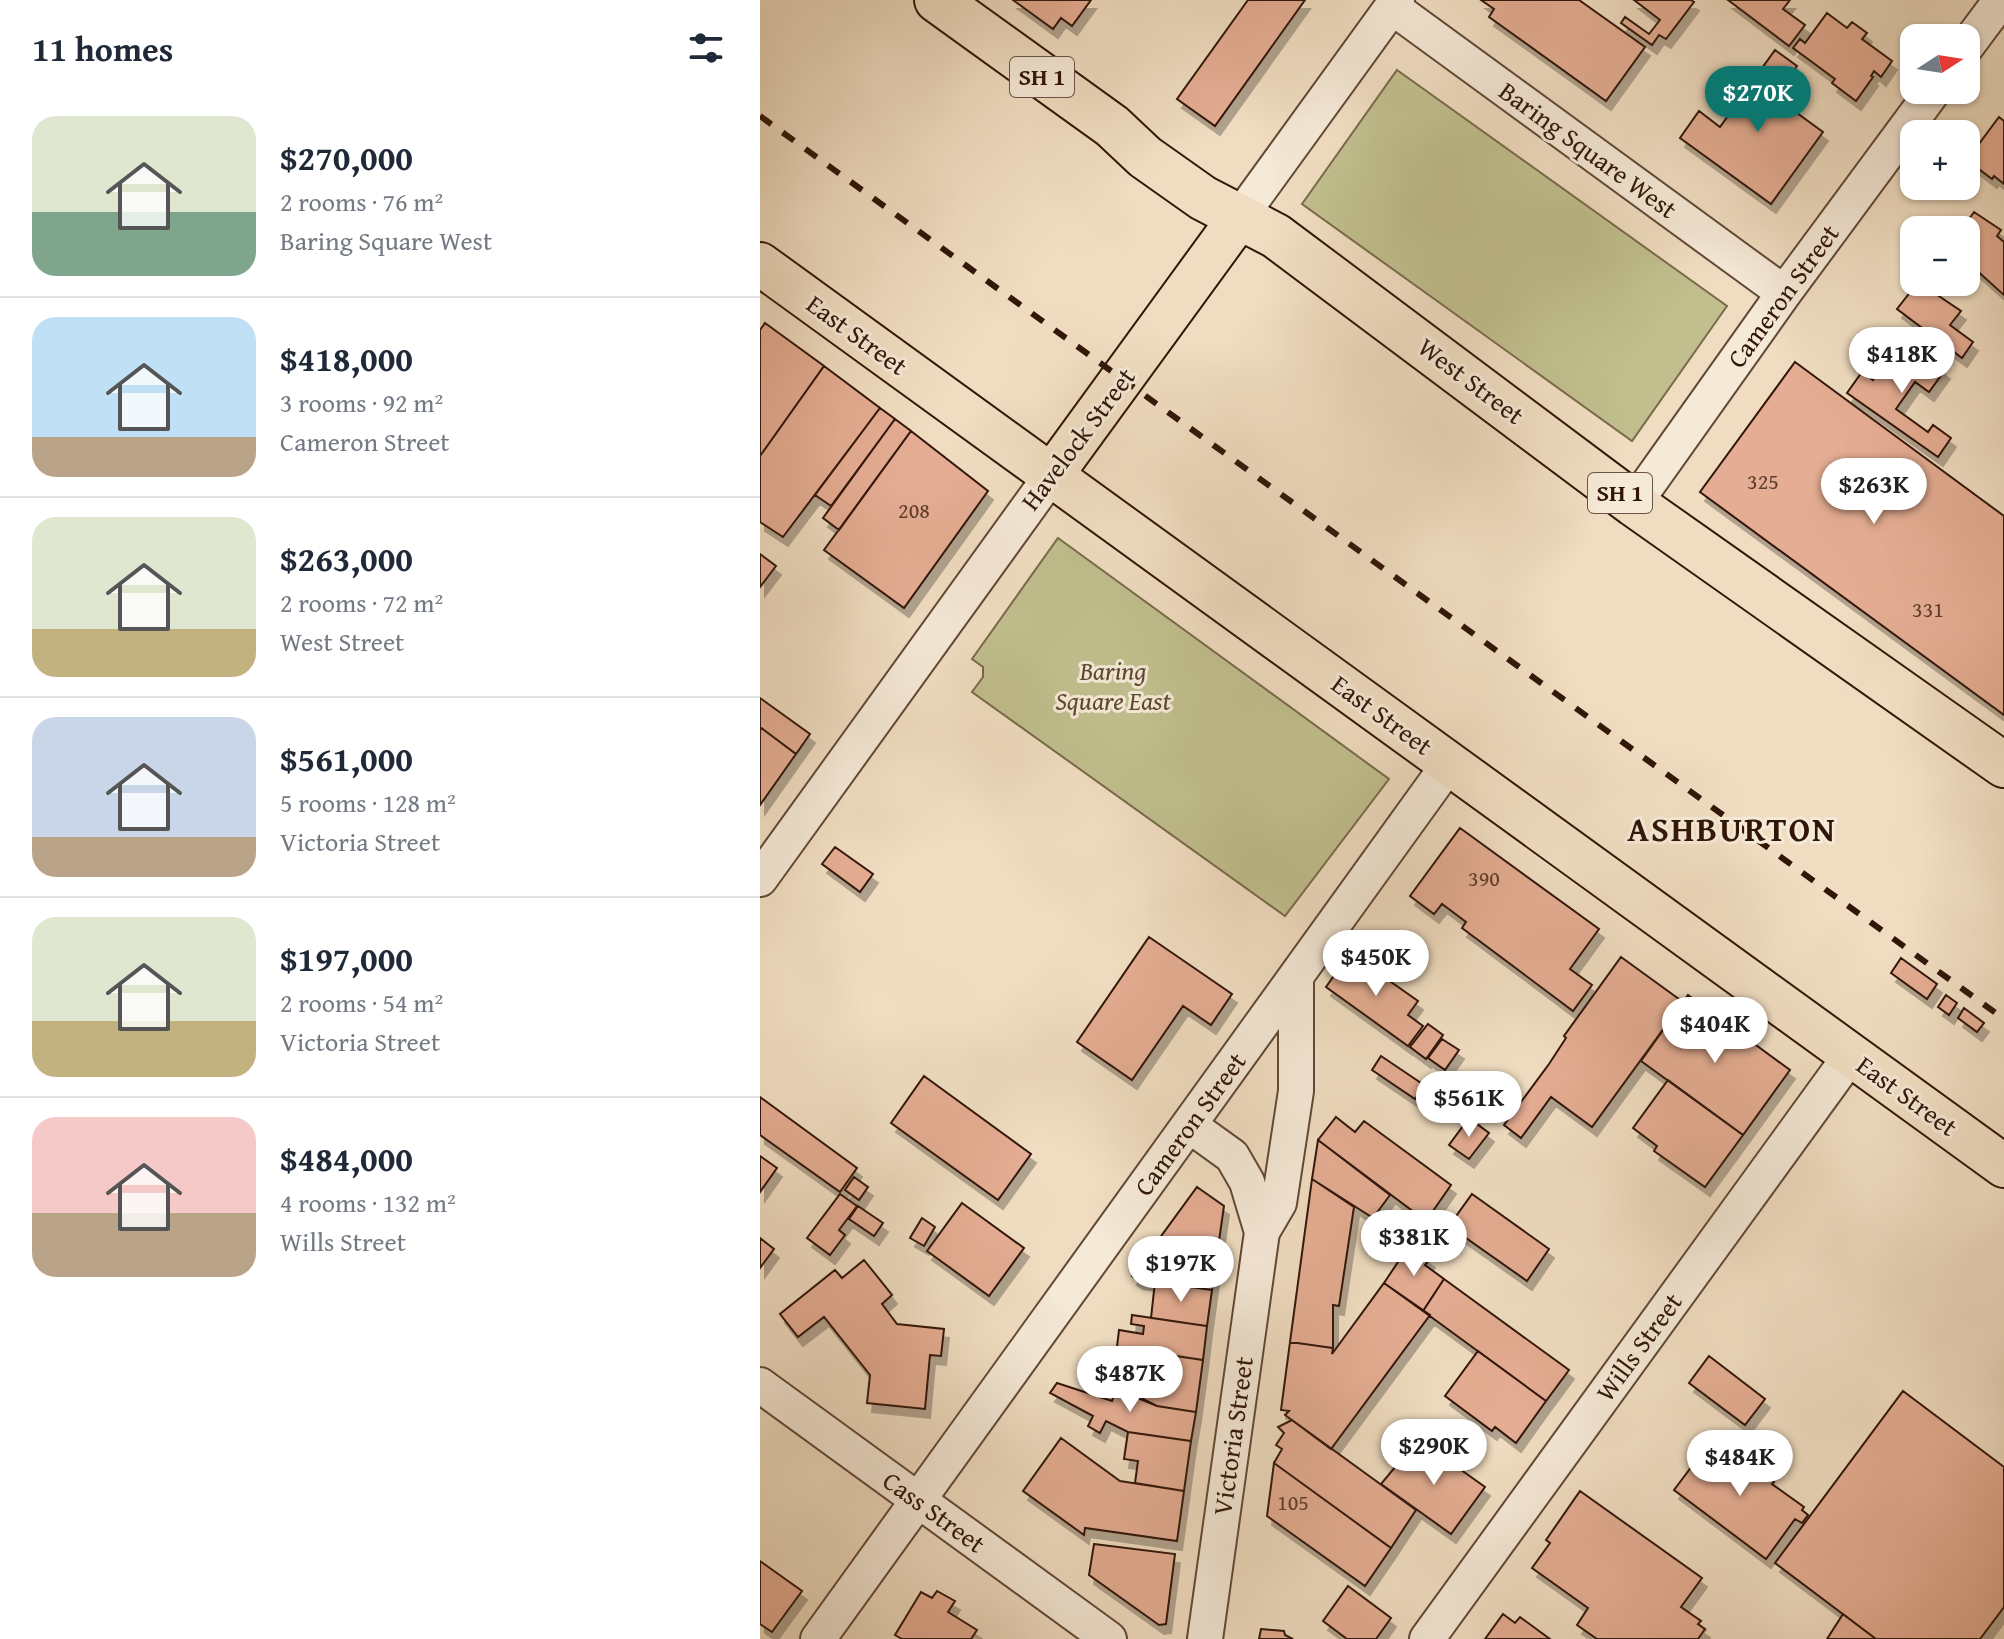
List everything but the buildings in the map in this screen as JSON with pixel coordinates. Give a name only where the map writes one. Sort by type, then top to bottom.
[{"type":"highway","name":"West Street","points":[[937,0],[1112,126],[1145,157],[1203,198],[1276,236],[1634,504],[2004,765]]},
{"type":"main road","name":"Havelock Street","points":[[1051,476],[1239,218]]},
{"type":"main road","name":"East Street","points":[[760,264],[2004,1166]]},
{"type":"street","points":[[1980,28],[2001,0]]},
{"type":"street","name":"Havelock Street","points":[[1239,218],[1395,3]]},
{"type":"street","name":"Baring Square West","points":[[1395,3],[1784,293]]},
{"type":"street","name":"Cameron Street","points":[[1634,504],[1924,104]]},
{"type":"street","name":"Havelock Street","points":[[760,879],[1051,476]]},
{"type":"street","name":"Cameron Street","points":[[818,1639],[1449,764]]},
{"type":"street","name":"Victoria Street","points":[[1205,1639],[1262,1232],[1279,1203],[1296,1091],[1296,978]]},
{"type":"street","name":"Wills Street","points":[[1427,1639],[1851,1055]]},
{"type":"street","name":"Victoria Street","points":[[1189,1125],[1232,1156],[1247,1182],[1262,1232]]},
{"type":"street","points":[[1232,1156],[1274,1143],[1290,1129]]},
{"type":"street","name":"Cass Street","points":[[760,1385],[1109,1639]]},
{"type":"green space","points":[[1397,70],[1727,306],[1632,441],[1302,204]]},
{"type":"green space","name":"Baring Square East","points":[[1058,538],[1389,779],[1285,916],[972,692],[983,677],[983,667],[972,659]]},
{"type":"railway","points":[[760,116],[2004,1019]]},
{"type":"district","name":"ASHBURTON","points":[[1732,829]]}]
